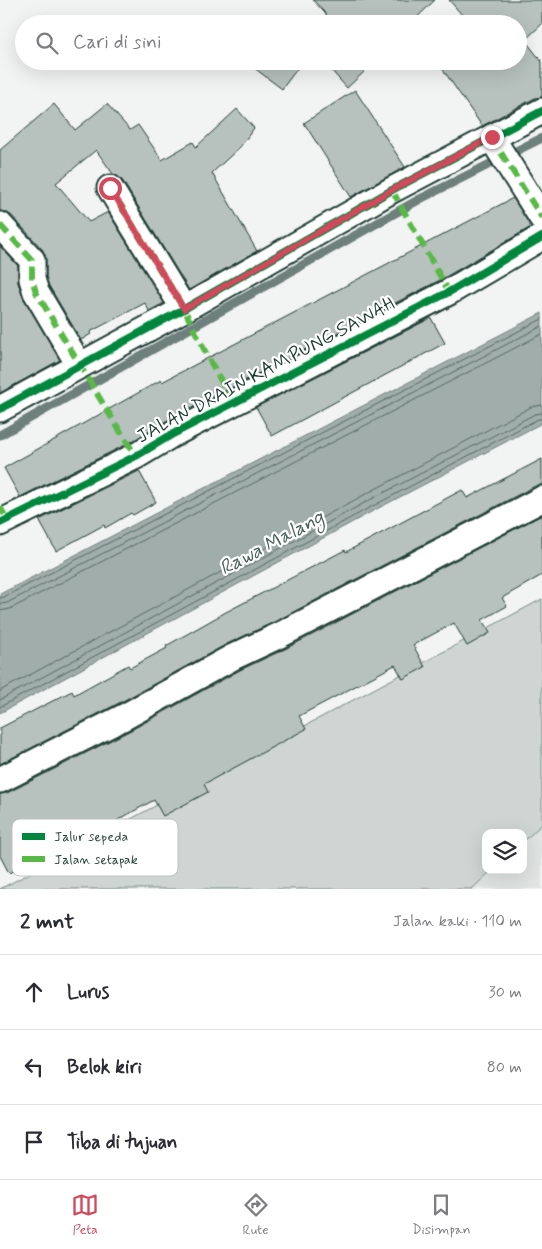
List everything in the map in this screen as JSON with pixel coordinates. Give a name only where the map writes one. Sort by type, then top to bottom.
[{"type":"street","points":[[0,409],[184,309],[384,195],[493,140],[542,111]]},
{"type":"street","points":[[493,140],[542,218]]},
{"type":"street","points":[[110,188],[184,309]]},
{"type":"street","points":[[0,226],[32,260],[32,279],[36,292],[79,365]]},
{"type":"street","name":"JALAN DRAIN KAMPUNG SAWAH","points":[[2,516],[136,456],[171,435],[449,292],[542,237]]},
{"type":"street","points":[[0,780],[542,499]]},
{"type":"shaded area","points":[[542,599],[542,824],[527,838],[527,829],[482,829],[482,874],[488,874],[472,889],[0,889],[24,876],[178,876],[178,819],[131,819]]},
{"type":"shaded area","points":[[542,824],[542,889],[472,889],[488,874],[527,874],[527,838]]},
{"type":"water","name":"Rawa Malang","points":[[542,313],[542,423],[373,511],[0,713],[0,594]]},
{"type":"building","points":[[313,0],[435,0],[419,15],[327,15]]},
{"type":"building","points":[[449,0],[542,0],[542,24],[527,38],[527,15],[462,15]]},
{"type":"building","points":[[527,43],[542,62],[542,97],[535,98],[482,126],[443,70],[527,70]]},
{"type":"building","points":[[257,70],[296,70],[282,89]]},
{"type":"building","points":[[331,70],[364,70],[365,71],[347,88]]},
{"type":"building","points":[[355,90],[405,167],[351,197],[304,123]]},
{"type":"building","points":[[54,104],[75,130],[107,104],[130,130],[138,125],[162,160],[193,142],[196,147],[237,109],[254,128],[240,147],[212,173],[257,251],[189,290],[122,180],[113,174],[96,150],[56,183],[89,222],[108,212],[164,303],[149,311],[145,303],[90,332],[91,334],[81,340],[49,286],[43,250],[11,215],[0,211],[0,150]]},
{"type":"building","points":[[513,198],[531,227],[442,279],[164,422],[129,443],[20,497],[4,468],[161,380],[162,382]]},
{"type":"building","points":[[0,246],[18,266],[18,283],[24,299],[60,360],[0,393]]},
{"type":"building","points":[[431,318],[445,343],[272,436],[256,407]]},
{"type":"building","points":[[542,459],[542,485],[535,486],[274,622],[227,644],[119,703],[0,764],[0,728],[72,691],[74,695],[128,665],[130,668],[226,612],[345,550],[346,552],[462,490],[467,498]]},
{"type":"building","points":[[139,471],[156,502],[133,515],[131,513],[105,528],[104,525],[56,551],[39,520]]},
{"type":"building","points":[[542,515],[542,575],[502,598],[507,606],[482,620],[490,633],[467,646],[454,623],[413,645],[425,667],[403,679],[395,665],[299,716],[306,729],[204,784],[208,792],[163,816],[154,800],[120,819],[12,819],[12,871],[9,873],[0,856],[0,794],[7,793],[133,729],[240,670],[287,648]]},
{"type":"waterway","points":[[0,435],[420,199],[542,138]]},
{"type":"marked path","points":[[492,137],[542,218]]},
{"type":"marked path","points":[[110,188],[184,309],[233,403]]},
{"type":"marked path","points":[[392,190],[449,292]]},
{"type":"marked path","points":[[0,225],[32,260],[32,279],[36,292],[136,456]]},
{"type":"marked path","points":[[0,507],[7,519]]},
{"type":"cycle path","points":[[0,409],[184,309],[392,190],[542,111]]},
{"type":"cycle path","points":[[0,523],[136,456],[171,435],[449,292],[542,237]]},
{"type":"route","points":[[110,188],[184,309],[392,190],[492,137]]}]
